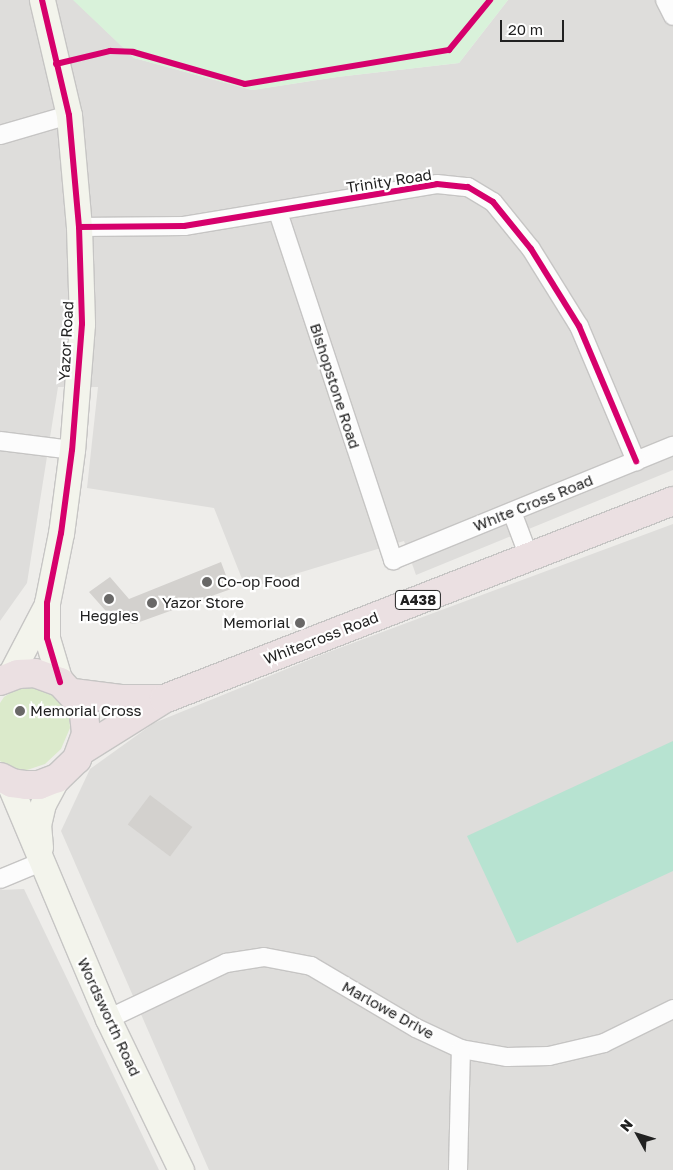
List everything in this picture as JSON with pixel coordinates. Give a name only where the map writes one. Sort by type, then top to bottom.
[{"type":"highway","name":"Whitecross Road","points":[[81,751],[164,698],[673,501]]},
{"type":"highway","name":"A438","points":[[3,780],[26,785],[39,785],[57,778],[70,768],[81,751],[86,734],[84,714],[66,688],[35,673],[4,679]]},
{"type":"highway","name":"Whitecross Road","points":[[66,688],[121,699],[164,698]]},
{"type":"street","name":"Yazor Road","points":[[42,0],[69,115],[79,227],[82,324],[72,450],[62,533],[47,603],[47,638],[66,688]]},
{"type":"street","points":[[665,0],[673,16]]},
{"type":"street","points":[[0,135],[69,115]]},
{"type":"street","name":"Trinity Road","points":[[79,227],[184,226],[278,212],[437,184],[468,187],[493,202],[531,249],[579,326],[636,462]]},
{"type":"street","name":"Bishopstone Road","points":[[278,212],[393,560]]},
{"type":"street","points":[[0,441],[72,450]]},
{"type":"street","name":"White Cross Road","points":[[393,560],[673,446]]},
{"type":"street","points":[[512,512],[529,557]]},
{"type":"street","name":"Yazor Road","points":[[4,679],[47,603]]},
{"type":"street","name":"Wordsworth Road","points":[[41,862],[38,825],[43,804],[57,778]]},
{"type":"street","name":"Wordsworth Road","points":[[3,780],[41,862],[108,1019],[181,1170]]},
{"type":"street","points":[[0,879],[41,862]]},
{"type":"street","name":"Marlowe Drive","points":[[108,1019],[226,963],[264,957],[311,966],[416,1028],[461,1049],[506,1057],[549,1056],[604,1043],[673,1010]]},
{"type":"street","points":[[458,1170],[461,1049]]},
{"type":"shaded area","points":[[0,0],[74,0],[134,58],[252,90],[337,77],[459,63],[508,0],[673,0],[673,470],[416,575],[404,541],[246,589],[214,508],[87,488],[98,387],[58,387],[27,583],[0,621]]},
{"type":"shaded area","points":[[673,524],[673,1170],[209,1170],[61,831],[90,769],[154,723],[326,653]]},
{"type":"shaded area","points":[[24,889],[159,1170],[0,1170],[0,890]]},
{"type":"green space","points":[[73,0],[508,0],[459,63],[337,77],[252,90],[134,58]]},
{"type":"green space","points":[[37,686],[53,690],[69,709],[70,728],[61,749],[45,764],[27,770],[14,770],[0,761],[0,703],[4,697],[20,687]]},
{"type":"green space","points":[[673,741],[673,871],[517,943],[467,836]]},
{"type":"building","points":[[221,562],[231,589],[134,624],[113,619],[89,592],[110,577],[129,599]]},
{"type":"building","points":[[150,795],[192,827],[170,856],[128,825]]},
{"type":"cycle path","points":[[42,0],[69,115],[79,227],[82,324],[72,450],[61,533],[47,603],[47,638],[60,682]]},
{"type":"cycle path","points":[[56,64],[110,51],[133,52],[245,84],[449,50],[490,0]]},
{"type":"cycle path","points":[[79,227],[184,226],[437,184],[468,187],[493,202],[531,249],[579,326],[636,461]]},
{"type":"place","name":"Co-op Food","points":[[207,582]]},
{"type":"place","name":"Heggies","points":[[109,599]]},
{"type":"place","name":"Yazor Store","points":[[152,603]]},
{"type":"place","name":"Memorial","points":[[300,623]]},
{"type":"place","name":"Memorial Cross","points":[[20,711]]}]
